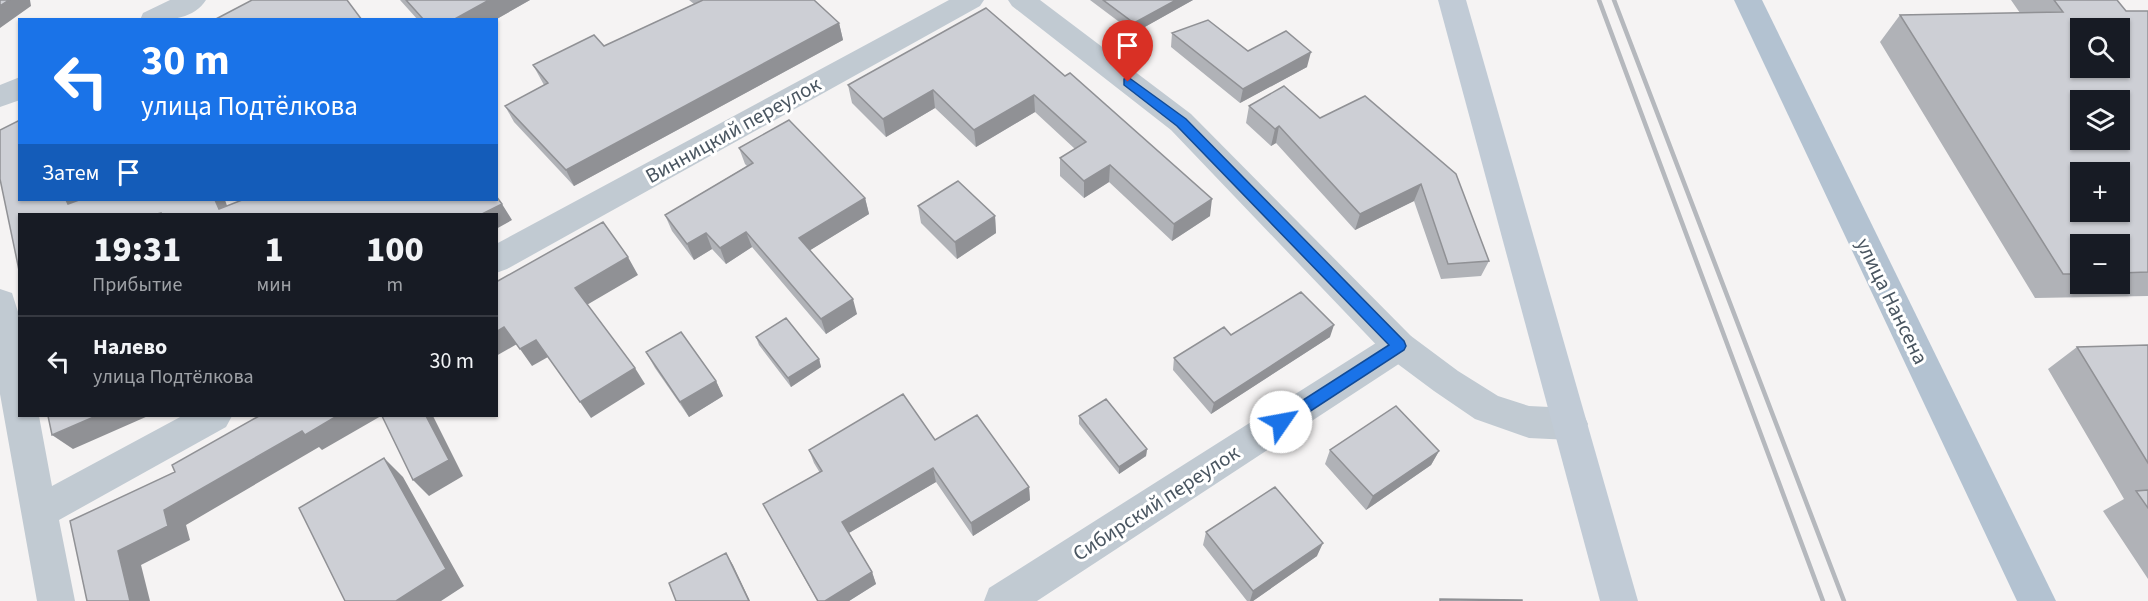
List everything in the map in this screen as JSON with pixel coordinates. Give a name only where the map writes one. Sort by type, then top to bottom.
[{"type":"main road","points":[[1452,0],[1619,601]]},
{"type":"main road","name":"улица Нансена","points":[[1748,0],[2037,601]]},
{"type":"street","points":[[157,18],[192,0]]},
{"type":"street","name":"Винницкий переулок","points":[[498,259],[970,0]]},
{"type":"street","points":[[1022,0],[1181,122],[1399,346],[1487,408],[1529,422],[1570,424]]},
{"type":"street","points":[[0,97],[18,88]]},
{"type":"street","points":[[0,303],[18,397]]},
{"type":"street","name":"Сибирский переулок","points":[[1003,601],[1399,346]]},
{"type":"street","points":[[21,417],[56,601]]},
{"type":"street","points":[[39,512],[212,417]]},
{"type":"building","points":[[0,0],[9,0],[0,6]]},
{"type":"building","points":[[252,0],[347,0],[360,18],[218,18]]},
{"type":"building","points":[[406,0],[489,0],[457,18],[422,18]]},
{"type":"building","points":[[703,0],[814,0],[839,23],[566,170],[505,106],[548,83],[533,65],[594,35],[604,46]]},
{"type":"building","points":[[1103,0],[1176,0],[1134,23]]},
{"type":"building","points":[[2054,0],[2117,0],[2126,11],[2148,11],[2148,272],[2130,273],[2130,234],[2070,234],[2070,274],[2063,274],[1900,15],[2063,12]]},
{"type":"building","points":[[986,8],[1065,76],[1070,73],[1212,199],[1174,224],[1110,165],[1084,181],[1060,158],[1086,142],[1034,95],[974,130],[933,90],[883,119],[848,85]]},
{"type":"building","points":[[1208,20],[1248,51],[1286,31],[1311,52],[1243,89],[1172,33]]},
{"type":"building","points":[[1284,86],[1320,118],[1365,96],[1456,174],[1489,261],[1448,264],[1421,184],[1360,214],[1279,126],[1275,129],[1249,106]]},
{"type":"building","points":[[789,120],[865,198],[799,238],[853,299],[821,319],[746,232],[720,248],[706,233],[687,244],[665,215],[753,163],[739,148]]},
{"type":"building","points":[[18,121],[18,201],[66,201],[68,204],[76,201],[215,201],[219,209],[239,201],[498,201],[498,199],[502,204],[484,213],[18,213],[18,265],[0,179],[0,130]]},
{"type":"building","points":[[958,181],[995,216],[955,242],[918,206]]},
{"type":"building","points":[[603,222],[628,257],[575,288],[635,368],[580,402],[536,340],[520,349],[504,327],[498,331],[498,281]]},
{"type":"building","points":[[1301,292],[1334,325],[1214,403],[1174,358],[1224,327],[1231,335]]},
{"type":"building","points":[[786,318],[819,359],[788,378],[756,337]]},
{"type":"building","points":[[681,332],[716,381],[680,402],[646,352]]},
{"type":"building","points":[[2148,345],[2148,463],[2077,347]]},
{"type":"building","points":[[903,394],[935,440],[977,415],[1029,487],[971,523],[933,468],[842,522],[872,572],[825,601],[818,601],[763,504],[822,471],[809,450]]},
{"type":"building","points":[[1106,399],[1147,449],[1119,467],[1079,416]]},
{"type":"building","points":[[1396,406],[1439,451],[1373,496],[1330,450]]},
{"type":"building","points":[[48,417],[94,417],[52,435]]},
{"type":"building","points":[[257,417],[335,417],[305,435],[302,431],[164,510],[168,526],[118,551],[130,601],[87,601],[70,521],[175,472],[172,465]]},
{"type":"building","points":[[382,417],[427,417],[449,460],[413,480]]},
{"type":"building","points":[[384,458],[446,569],[396,601],[345,601],[299,508]]},
{"type":"building","points":[[1275,487],[1323,543],[1253,591],[1206,532]]},
{"type":"building","points":[[2148,490],[2148,508],[2136,491]]},
{"type":"building","points":[[726,553],[749,601],[676,601],[669,583]]},
{"type":"building","points":[[1440,599],[1522,600],[1522,601],[1440,601]]},
{"type":"railway","points":[[1599,0],[1823,601]]},
{"type":"railway","points":[[1614,0],[1844,601]]},
{"type":"route","points":[[1128,82],[1181,122],[1399,346],[1281,422]]}]
